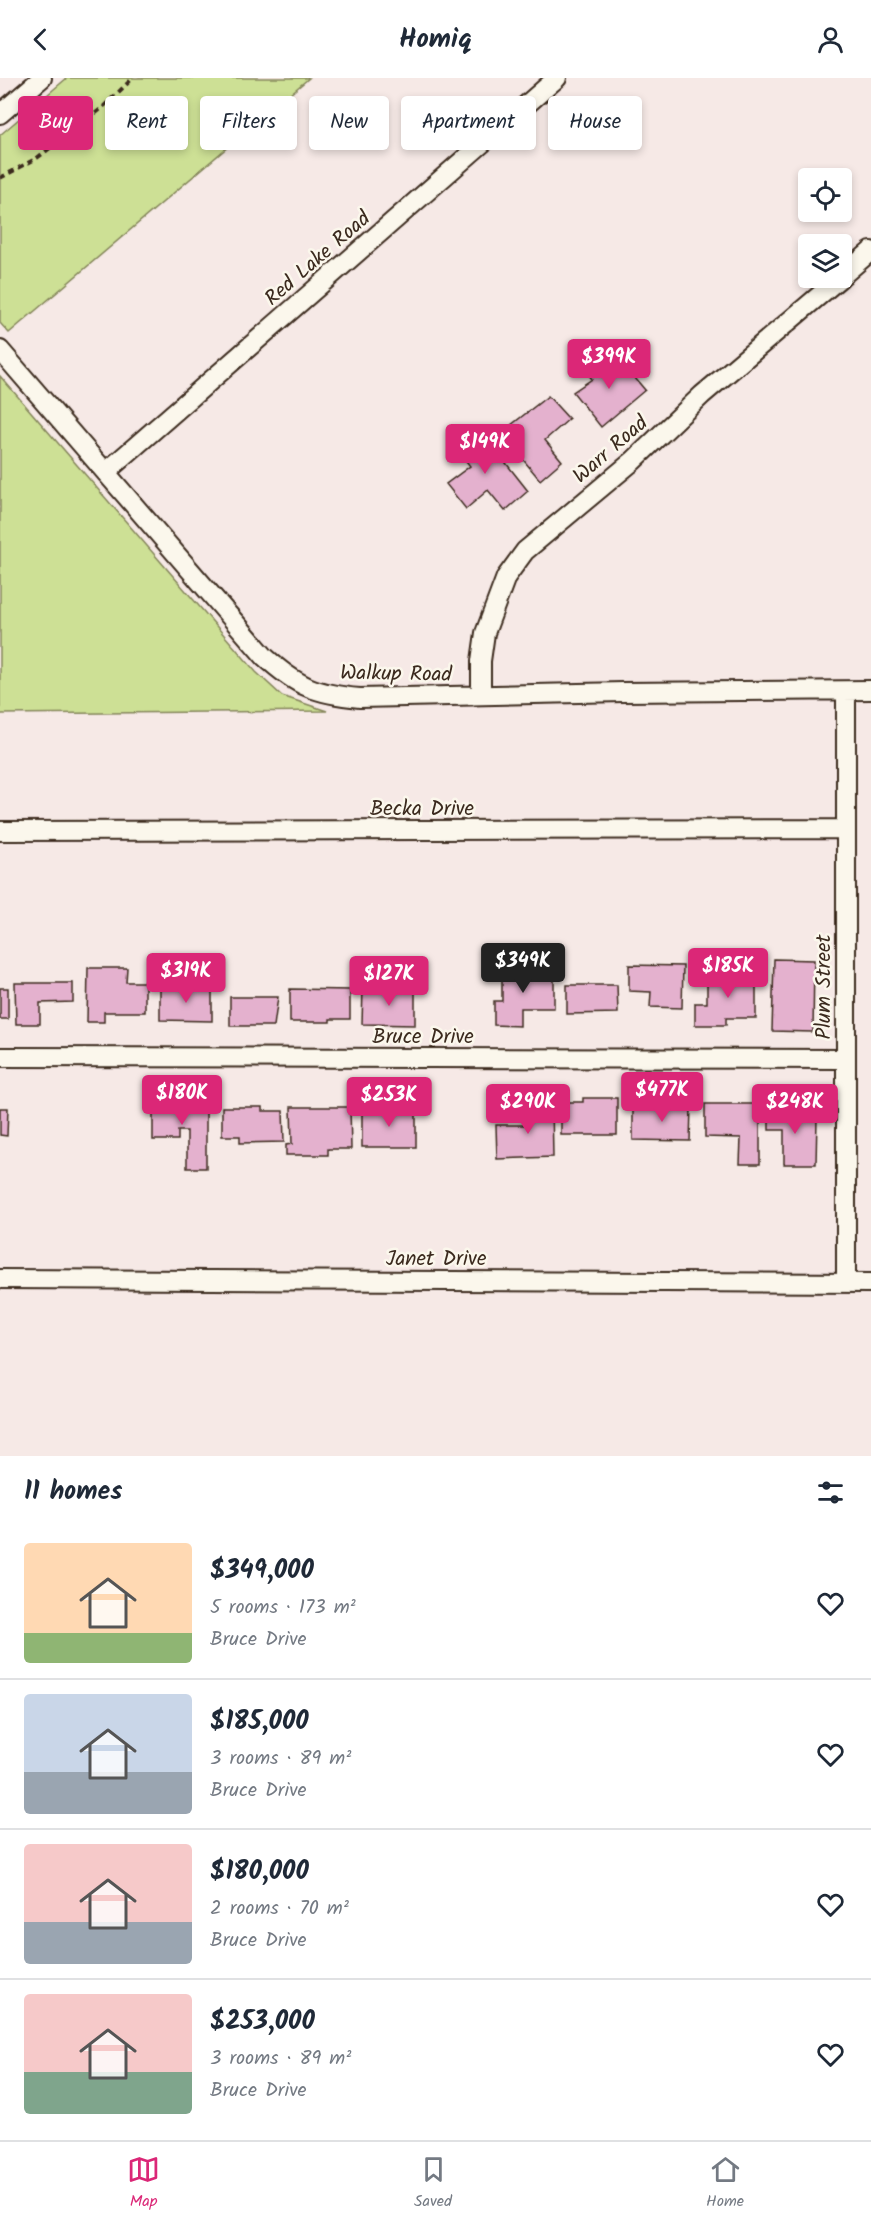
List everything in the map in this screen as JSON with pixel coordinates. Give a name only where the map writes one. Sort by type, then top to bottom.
[{"type":"street","points":[[0,114],[42,78]]},
{"type":"street","name":"Red Lake Road","points":[[106,472],[558,78]]},
{"type":"street","name":"Warr Road","points":[[852,267],[871,251]]},
{"type":"street","name":"Warr Road","points":[[481,696],[481,661],[485,633],[506,577],[525,551],[633,461],[702,394],[828,288]]},
{"type":"street","name":"Walkup Road","points":[[0,350],[265,657],[286,676],[308,688],[332,696],[360,698],[871,690]]},
{"type":"street","name":"Plum Street","points":[[846,691],[846,1282]]},
{"type":"street","name":"Becka Drive","points":[[0,831],[845,829]]},
{"type":"street","name":"Bruce Drive","points":[[0,1058],[845,1059]]},
{"type":"street","name":"Janet Drive","points":[[0,1279],[871,1283]]},
{"type":"path","points":[[0,178],[37,158],[101,109],[133,78]]},
{"type":"green space","points":[[67,78],[309,78],[288,96],[200,96],[200,150],[224,150],[9,333],[0,323],[0,135],[18,120],[18,150],[93,150],[93,96],[46,96]]},
{"type":"green space","points":[[0,376],[256,672],[282,696],[327,711],[0,714]]},
{"type":"building","points":[[614,353],[645,390],[601,427],[573,392],[592,379],[588,374],[599,362]]},
{"type":"building","points":[[548,396],[569,419],[545,440],[562,461],[540,480],[501,433]]},
{"type":"building","points":[[480,430],[528,491],[505,511],[488,490],[466,509],[446,484],[470,466],[456,448]]},
{"type":"building","points":[[774,959],[814,960],[813,1032],[772,1031]]},
{"type":"building","points":[[629,965],[683,966],[682,1008],[650,1007],[651,992],[629,991]]},
{"type":"building","points":[[502,967],[529,967],[529,973],[554,973],[554,1008],[520,1008],[520,1026],[494,1025],[494,1001],[502,1001]]},
{"type":"building","points":[[88,968],[127,968],[126,982],[145,982],[145,1012],[104,1012],[104,1022],[87,1022]]},
{"type":"building","points":[[707,973],[756,973],[756,1018],[726,1018],[726,1025],[695,1025],[695,1003],[707,1003]]},
{"type":"building","points":[[15,983],[73,983],[73,1002],[40,1003],[40,1024],[16,1024]]},
{"type":"building","points":[[567,985],[617,985],[618,1013],[567,1014]]},
{"type":"building","points":[[160,986],[212,987],[212,1021],[160,1020]]},
{"type":"building","points":[[0,988],[8,988],[8,1019],[0,1019]]},
{"type":"building","points":[[363,988],[415,989],[415,1025],[362,1024]]},
{"type":"building","points":[[290,989],[350,990],[350,1019],[330,1019],[330,1022],[290,1022]]},
{"type":"building","points":[[230,997],[278,997],[274,1026],[230,1026]]},
{"type":"building","points":[[153,1098],[187,1098],[187,1103],[206,1103],[206,1168],[187,1168],[187,1131],[178,1131],[178,1140],[153,1140]]},
{"type":"building","points":[[583,1098],[617,1098],[617,1135],[561,1135],[561,1102],[583,1102]]},
{"type":"building","points":[[705,1104],[760,1104],[760,1164],[740,1164],[741,1138],[705,1137]]},
{"type":"building","points":[[524,1105],[552,1105],[553,1157],[497,1159],[496,1125],[524,1125]]},
{"type":"building","points":[[769,1105],[794,1105],[794,1118],[817,1118],[816,1164],[784,1164],[784,1130],[769,1130]]},
{"type":"building","points":[[633,1106],[691,1107],[690,1141],[633,1140]]},
{"type":"building","points":[[222,1107],[262,1107],[262,1111],[283,1111],[284,1142],[240,1143],[240,1136],[222,1136]]},
{"type":"building","points":[[291,1107],[350,1107],[351,1149],[328,1149],[328,1155],[286,1155],[286,1145],[292,1144]]},
{"type":"building","points":[[0,1108],[8,1108],[7,1136],[0,1135]]},
{"type":"building","points":[[362,1110],[416,1110],[416,1147],[362,1147]]}]
